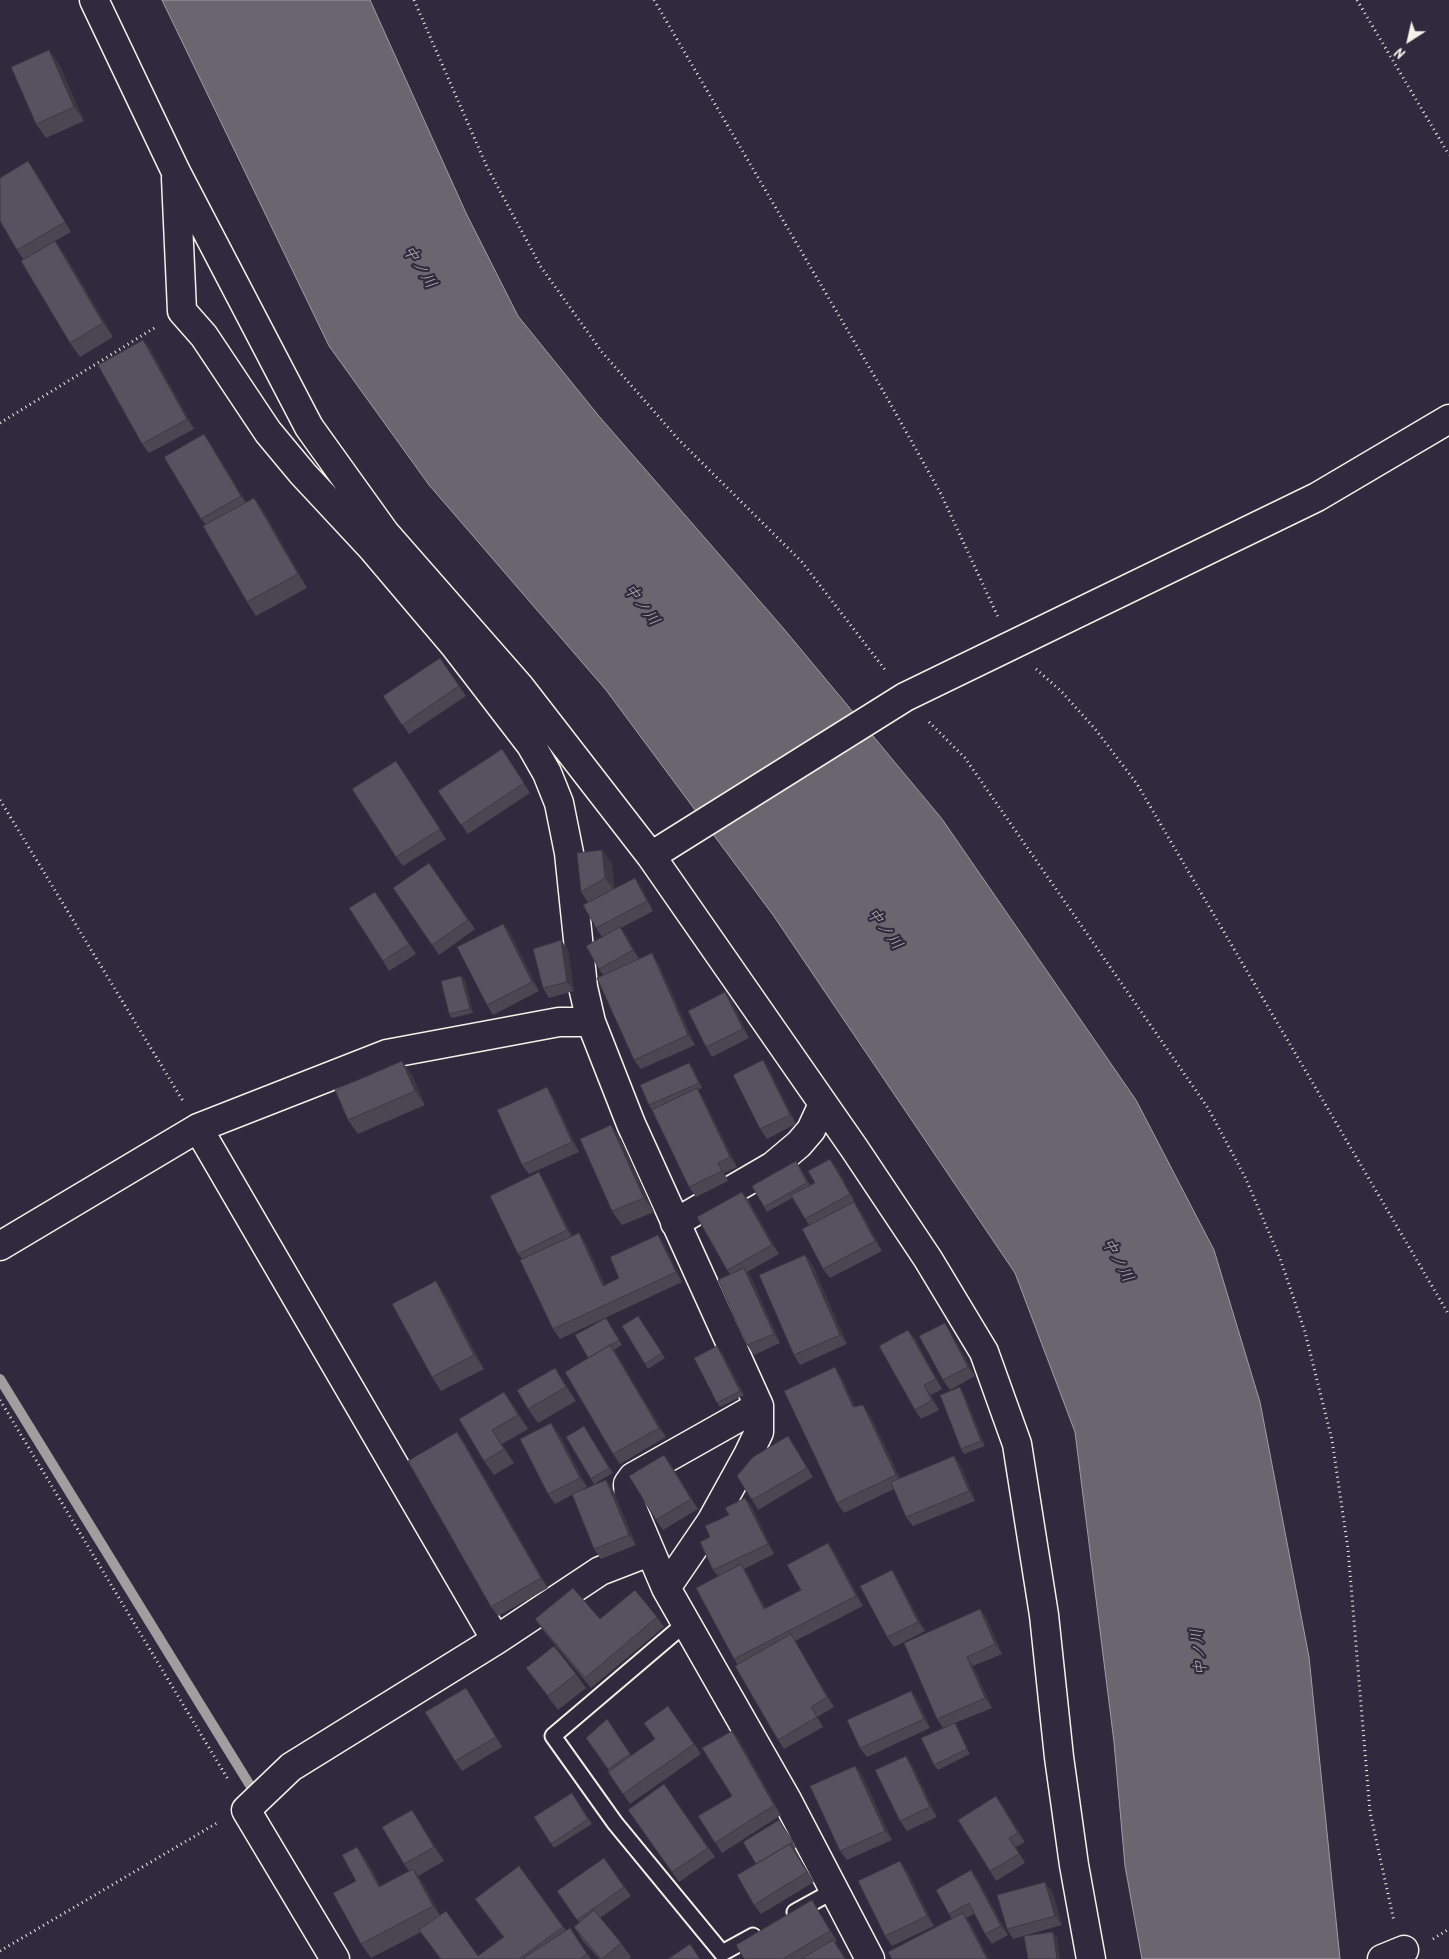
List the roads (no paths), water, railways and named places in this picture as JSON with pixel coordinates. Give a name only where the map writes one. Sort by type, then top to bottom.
[{"type":"street","points":[[94,0],[176,172],[309,427],[430,598],[455,646],[531,745],[547,773],[559,803],[568,853],[582,987],[591,1022],[631,1124],[759,1406],[760,1432],[711,1522],[666,1588]]},
{"type":"street","points":[[176,172],[182,311],[204,336],[268,432],[303,474],[372,548],[430,598],[520,688],[651,856],[928,1259],[984,1352],[1017,1444],[1044,1615],[1059,1757],[1074,1865],[1090,1959]]},
{"type":"street","points":[[651,856],[904,697],[1317,497],[1449,419]]},
{"type":"street","points":[[0,1246],[198,1128],[387,1054],[559,1022],[591,1022]]},
{"type":"street","points":[[676,1223],[773,1166],[799,1144],[811,1130],[823,1104]]},
{"type":"street","points":[[198,1128],[496,1640]]},
{"type":"street","points":[[759,1406],[633,1477],[628,1484],[630,1501],[649,1552],[666,1588],[687,1622],[835,1890],[870,1959]]},
{"type":"street","points":[[335,1959],[246,1810],[291,1768],[496,1640],[600,1571],[649,1552]]},
{"type":"lane","points":[[687,1622],[553,1736],[615,1823],[722,1953],[766,1929]]},
{"type":"lane","points":[[783,1919],[835,1890]]},
{"type":"water","name":"中ノ川","points":[[162,0],[370,0],[466,213],[518,316],[598,415],[784,629],[942,819],[1136,1100],[1214,1250],[1260,1402],[1309,1657],[1340,1959],[1142,1959],[1125,1866],[1114,1742],[1075,1432],[1015,1273],[773,915],[606,690],[429,485],[329,346]]},
{"type":"waterway","points":[[0,1379],[251,1787]]}]
